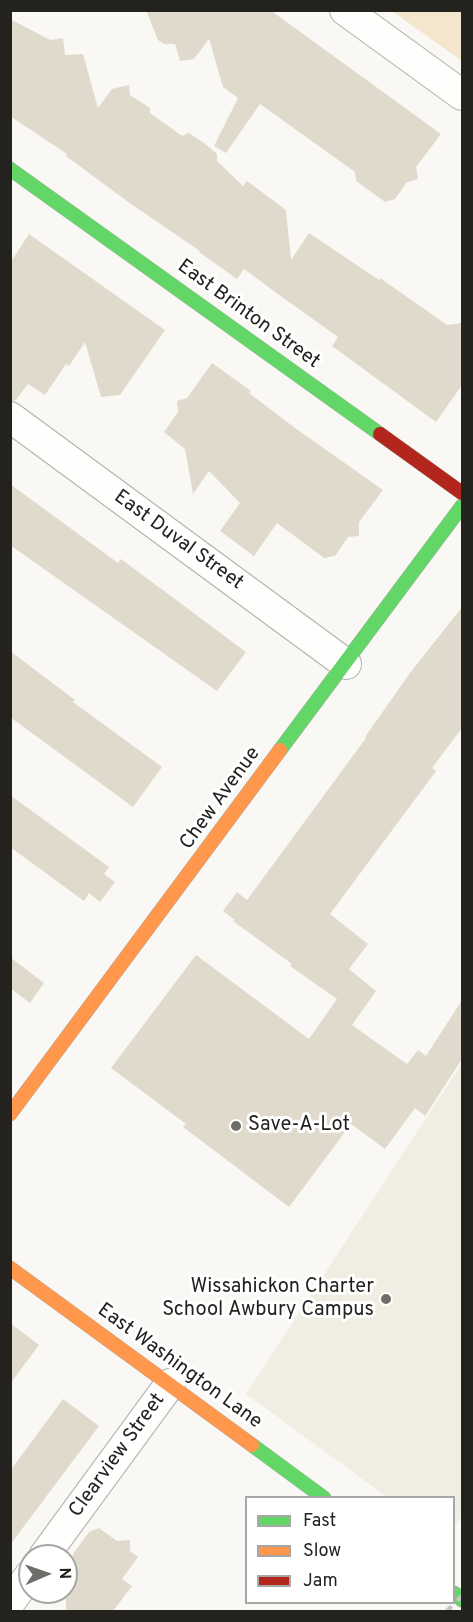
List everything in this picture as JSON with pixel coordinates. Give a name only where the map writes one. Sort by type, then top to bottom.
[{"type":"street","points":[[345,10],[462,95]]},
{"type":"street","name":"East Brinton Street","points":[[10,170],[462,493]]},
{"type":"street","name":"East Duval Street","points":[[10,417],[346,664]]},
{"type":"street","name":"Chew Avenue","points":[[10,1114],[462,506]]},
{"type":"street","name":"East Washington Lane","points":[[10,1268],[323,1496]]},
{"type":"street","name":"Clearview Street","points":[[53,1544],[170,1384]]},
{"type":"shaded area","points":[[392,11],[462,11],[462,61]]},
{"type":"shaded area","name":"Wissahickon Charter School Awbury Campus","points":[[462,1063],[462,1517],[455,1524],[455,1496],[386,1496],[246,1394]]},
{"type":"building","points":[[146,10],[270,10],[441,134],[416,167],[418,179],[407,182],[395,199],[385,202],[356,181],[355,172],[260,104],[226,153],[214,146],[238,98],[223,87],[209,39],[194,59],[180,61],[175,44],[164,44],[158,40]]},
{"type":"building","points":[[10,19],[50,40],[63,38],[65,55],[83,54],[98,108],[112,89],[129,85],[130,95],[150,108],[150,113],[182,136],[189,133],[204,143],[217,154],[217,161],[243,186],[247,181],[286,210],[291,260],[309,233],[379,280],[380,278],[447,325],[462,323],[462,385],[436,422],[332,346],[338,337],[244,269],[237,279],[131,204],[66,156],[67,154],[10,116]]},
{"type":"building","points":[[29,234],[165,330],[120,395],[101,397],[85,342],[69,366],[66,364],[45,395],[28,384],[15,401],[10,400],[10,263]]},
{"type":"building","points":[[212,363],[251,391],[249,393],[295,428],[383,490],[359,522],[359,536],[348,537],[335,556],[324,558],[277,523],[254,556],[220,531],[240,503],[209,471],[193,494],[185,449],[164,432],[178,412],[177,401],[187,398]]},
{"type":"building","points":[[10,484],[118,563],[121,559],[246,652],[217,691],[10,545]]},
{"type":"building","points":[[462,607],[462,728],[432,768],[436,771],[330,914],[368,944],[349,969],[376,991],[352,1025],[407,1064],[418,1050],[426,1056],[462,1000],[462,1059],[425,1116],[415,1108],[385,1149],[351,1124],[289,1207],[183,1127],[186,1124],[111,1068],[196,955],[309,1039],[337,999],[290,966],[292,964],[233,921],[235,920],[223,911],[237,892],[247,900],[366,738],[410,673]]},
{"type":"building","points":[[10,651],[75,700],[73,702],[162,767],[133,807],[10,717]]},
{"type":"building","points":[[10,795],[109,867],[104,874],[115,882],[100,902],[89,893],[84,901],[10,847]]},
{"type":"building","points":[[10,957],[44,983],[30,1003],[10,988]]},
{"type":"building","points":[[10,1323],[39,1345],[10,1384]]},
{"type":"building","points":[[63,1399],[99,1426],[10,1545],[10,1471]]},
{"type":"building","points":[[99,1528],[117,1541],[130,1540],[130,1551],[138,1557],[122,1579],[132,1586],[113,1611],[66,1611],[66,1604],[78,1604],[78,1547],[89,1532]]},
{"type":"railway","points":[[455,1603],[462,1596]]},
{"type":"railway","points":[[446,1612],[454,1604]]},
{"type":"traffic: fast","points":[[10,169],[380,434]]},
{"type":"traffic: fast","points":[[280,750],[462,506]]},
{"type":"traffic: fast","points":[[252,1445],[321,1496]]},
{"type":"traffic: fast","points":[[455,1594],[462,1600]]},
{"type":"traffic: slow","points":[[10,1114],[280,750]]},
{"type":"traffic: slow","points":[[10,1268],[252,1445]]},
{"type":"traffic: jam","points":[[380,434],[462,493]]},
{"type":"place","name":"Save-A-Lot","points":[[236,1126]]},
{"type":"place","name":"Wissahickon Charter School Awbury Campus","points":[[386,1299]]}]
